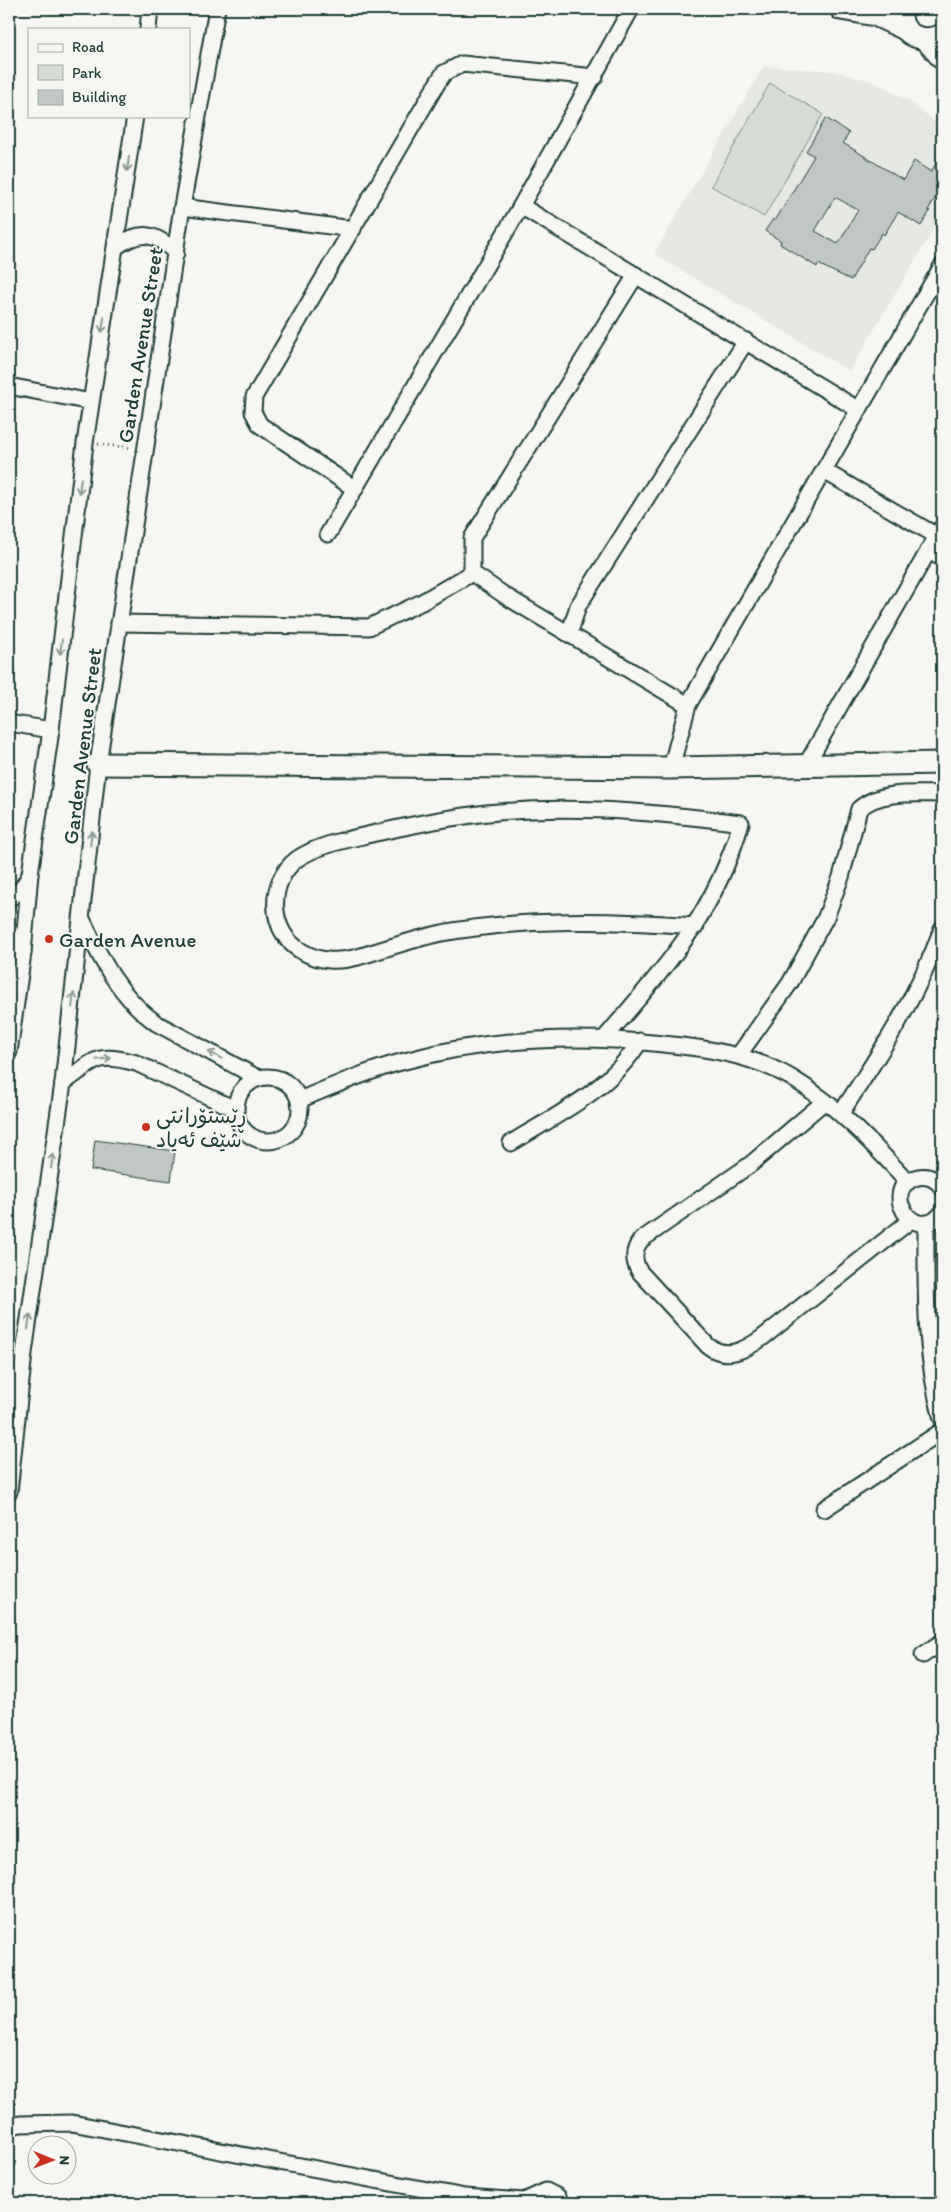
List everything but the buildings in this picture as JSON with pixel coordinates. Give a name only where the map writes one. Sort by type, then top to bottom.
[{"type":"street","points":[[148,28],[150,9]]},
{"type":"street","name":"Garden Avenue Street","points":[[9,1492],[24,1353],[63,1082],[98,764],[182,207],[217,9]]},
{"type":"street","points":[[328,534],[521,206],[595,77],[631,9]]},
{"type":"street","points":[[841,9],[880,12],[903,19],[918,39],[934,38],[942,58]]},
{"type":"street","points":[[355,489],[266,430],[256,419],[253,404],[258,390],[444,73],[452,67],[462,64],[595,77]]},
{"type":"street","name":"Garden Avenue Street","points":[[9,1052],[23,953],[30,874],[51,730],[85,443],[135,118]]},
{"type":"street","points":[[521,206],[860,410]]},
{"type":"street","points":[[182,207],[353,229]]},
{"type":"street","points":[[116,247],[130,237],[147,235],[164,240],[176,253]]},
{"type":"street","points":[[671,768],[688,706],[942,266]]},
{"type":"street","points":[[472,573],[472,538],[636,275]]},
{"type":"street","points":[[570,632],[578,606],[746,342]]},
{"type":"street","points":[[9,386],[91,402]]},
{"type":"street","points":[[806,765],[939,531],[824,471]]},
{"type":"street","points":[[928,551],[942,558]]},
{"type":"street","points":[[119,623],[369,627],[422,602],[472,573]]},
{"type":"street","points":[[472,573],[507,597],[570,632],[688,706]]},
{"type":"street","points":[[9,723],[51,730]]},
{"type":"street","points":[[98,764],[671,768],[942,763]]},
{"type":"street","points":[[738,1056],[790,983],[826,917],[841,876],[859,809],[865,803],[880,797],[942,794]]},
{"type":"street","points":[[604,1039],[696,926],[727,867],[741,823],[650,813],[597,810],[509,812],[457,817],[379,833],[314,850],[300,858],[285,872],[280,881],[275,902],[279,925],[292,944],[313,956],[334,961],[358,957],[444,933],[518,924],[586,920],[696,926]]},
{"type":"street","points":[[9,899],[21,890],[30,874]]},
{"type":"street","points":[[82,920],[117,984],[144,1015],[258,1078],[278,1078],[288,1083],[299,1100],[300,1110],[298,1121],[292,1131],[284,1138],[262,1141],[251,1137],[242,1130],[237,1120],[235,1109],[242,1090],[258,1078]]},
{"type":"street","points":[[841,1114],[908,1006],[942,929]]},
{"type":"street","points":[[9,930],[23,953]]},
{"type":"street","points":[[299,1100],[399,1062],[438,1052],[542,1039],[604,1039],[685,1046],[738,1056],[788,1076],[841,1114],[908,1182]]},
{"type":"street","points":[[510,1143],[610,1079],[630,1058],[640,1041]]},
{"type":"street","points":[[63,1082],[101,1057],[119,1058],[136,1063],[235,1109]]},
{"type":"street","points":[[824,1101],[744,1170],[641,1240],[635,1251],[636,1265],[639,1270],[708,1346],[723,1353],[740,1351],[762,1338],[919,1221]]},
{"type":"street","points":[[941,1183],[930,1177],[922,1176],[908,1182],[900,1195],[900,1202],[906,1216],[919,1221],[935,1220],[942,1213]]},
{"type":"street","points":[[919,1221],[927,1334],[934,1387],[942,1419]]},
{"type":"street","points":[[9,1360],[24,1353]]},
{"type":"street","points":[[824,1509],[942,1431]]},
{"type":"street","points":[[923,1655],[942,1642]]},
{"type":"street","points":[[9,2127],[20,2124],[72,2123],[465,2197],[524,2201],[546,2191],[558,2197],[562,2203]]},
{"type":"path","points":[[85,443],[145,450]]},
{"type":"shaded area","points":[[764,66],[833,71],[872,81],[908,100],[942,127],[942,214],[850,371],[654,254]]},
{"type":"green space","points":[[770,83],[823,114],[764,217],[711,186]]},
{"type":"place","name":"Garden Avenue","points":[[49,939]]},
{"type":"place","name":"ڕێستۆرانتی شێف ئەیاد","points":[[146,1127]]}]
